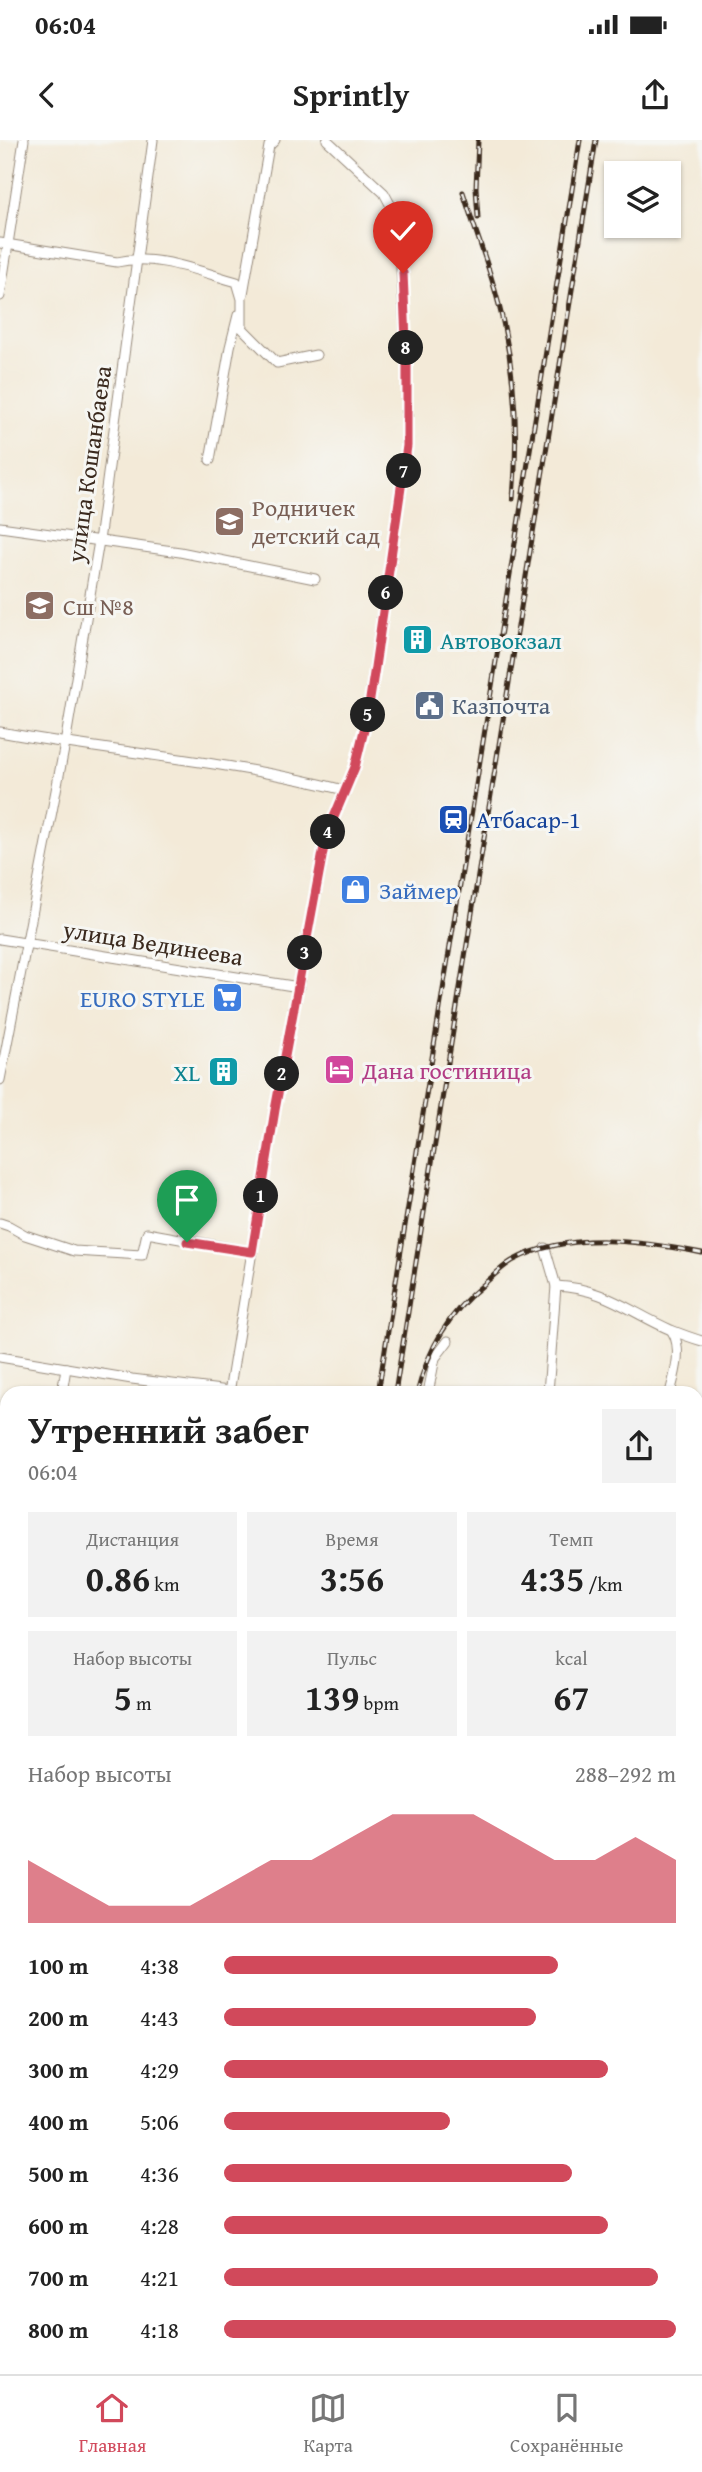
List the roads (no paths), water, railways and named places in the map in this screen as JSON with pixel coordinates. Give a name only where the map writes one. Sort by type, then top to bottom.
[{"type":"street","points":[[0,296],[4,244],[24,140]]},
{"type":"street","name":"улица Кошанбаева","points":[[0,1080],[65,744],[99,541],[153,140]]},
{"type":"street","points":[[210,460],[269,146],[275,140]]},
{"type":"street","points":[[230,1386],[275,1110],[326,836],[355,767],[367,718],[407,446],[407,362],[398,219],[384,193],[327,140]]},
{"type":"street","points":[[4,244],[117,262],[136,258],[237,282],[242,299],[242,328],[277,363],[316,355]]},
{"type":"street","points":[[0,527],[180,552],[315,579]]},
{"type":"street","points":[[0,732],[289,776],[344,790]]},
{"type":"street","name":"улица Вединеева","points":[[0,939],[299,987]]},
{"type":"street","points":[[0,1223],[25,1235],[74,1251],[142,1255],[147,1233],[252,1252]]},
{"type":"street","points":[[545,1248],[556,1286],[549,1386]]},
{"type":"street","points":[[556,1286],[573,1287],[615,1299],[670,1330],[702,1342]]},
{"type":"street","points":[[670,1330],[678,1340],[672,1386]]},
{"type":"street","points":[[429,1386],[435,1358],[448,1341]]},
{"type":"street","points":[[0,1357],[184,1386]]},
{"type":"street","points":[[63,1386],[66,1368]]},
{"type":"railway","points":[[478,140],[478,218]]},
{"type":"railway","points":[[379,1386],[580,140]]},
{"type":"railway","points":[[396,1386],[596,140]]},
{"type":"railway","points":[[463,192],[496,293],[508,348],[515,413],[513,499]]},
{"type":"railway","points":[[419,1386],[433,1347],[450,1320],[471,1296],[512,1261],[534,1251],[581,1242],[631,1242],[702,1253]]},
{"type":"place","name":"Родничек детский сад","points":[[229,521]]},
{"type":"place","name":"Сш №8","points":[[40,606]]},
{"type":"place","name":"Автовокзал","points":[[417,640]]},
{"type":"place","name":"Казпочта","points":[[429,705]]},
{"type":"place","name":"Атбасар-1","points":[[453,819]]},
{"type":"place","name":"Займер","points":[[356,890]]},
{"type":"place","name":"EURO STYLE","points":[[228,998]]},
{"type":"place","name":"Дана гостиница","points":[[339,1070]]},
{"type":"place","name":"XL","points":[[223,1072]]}]
